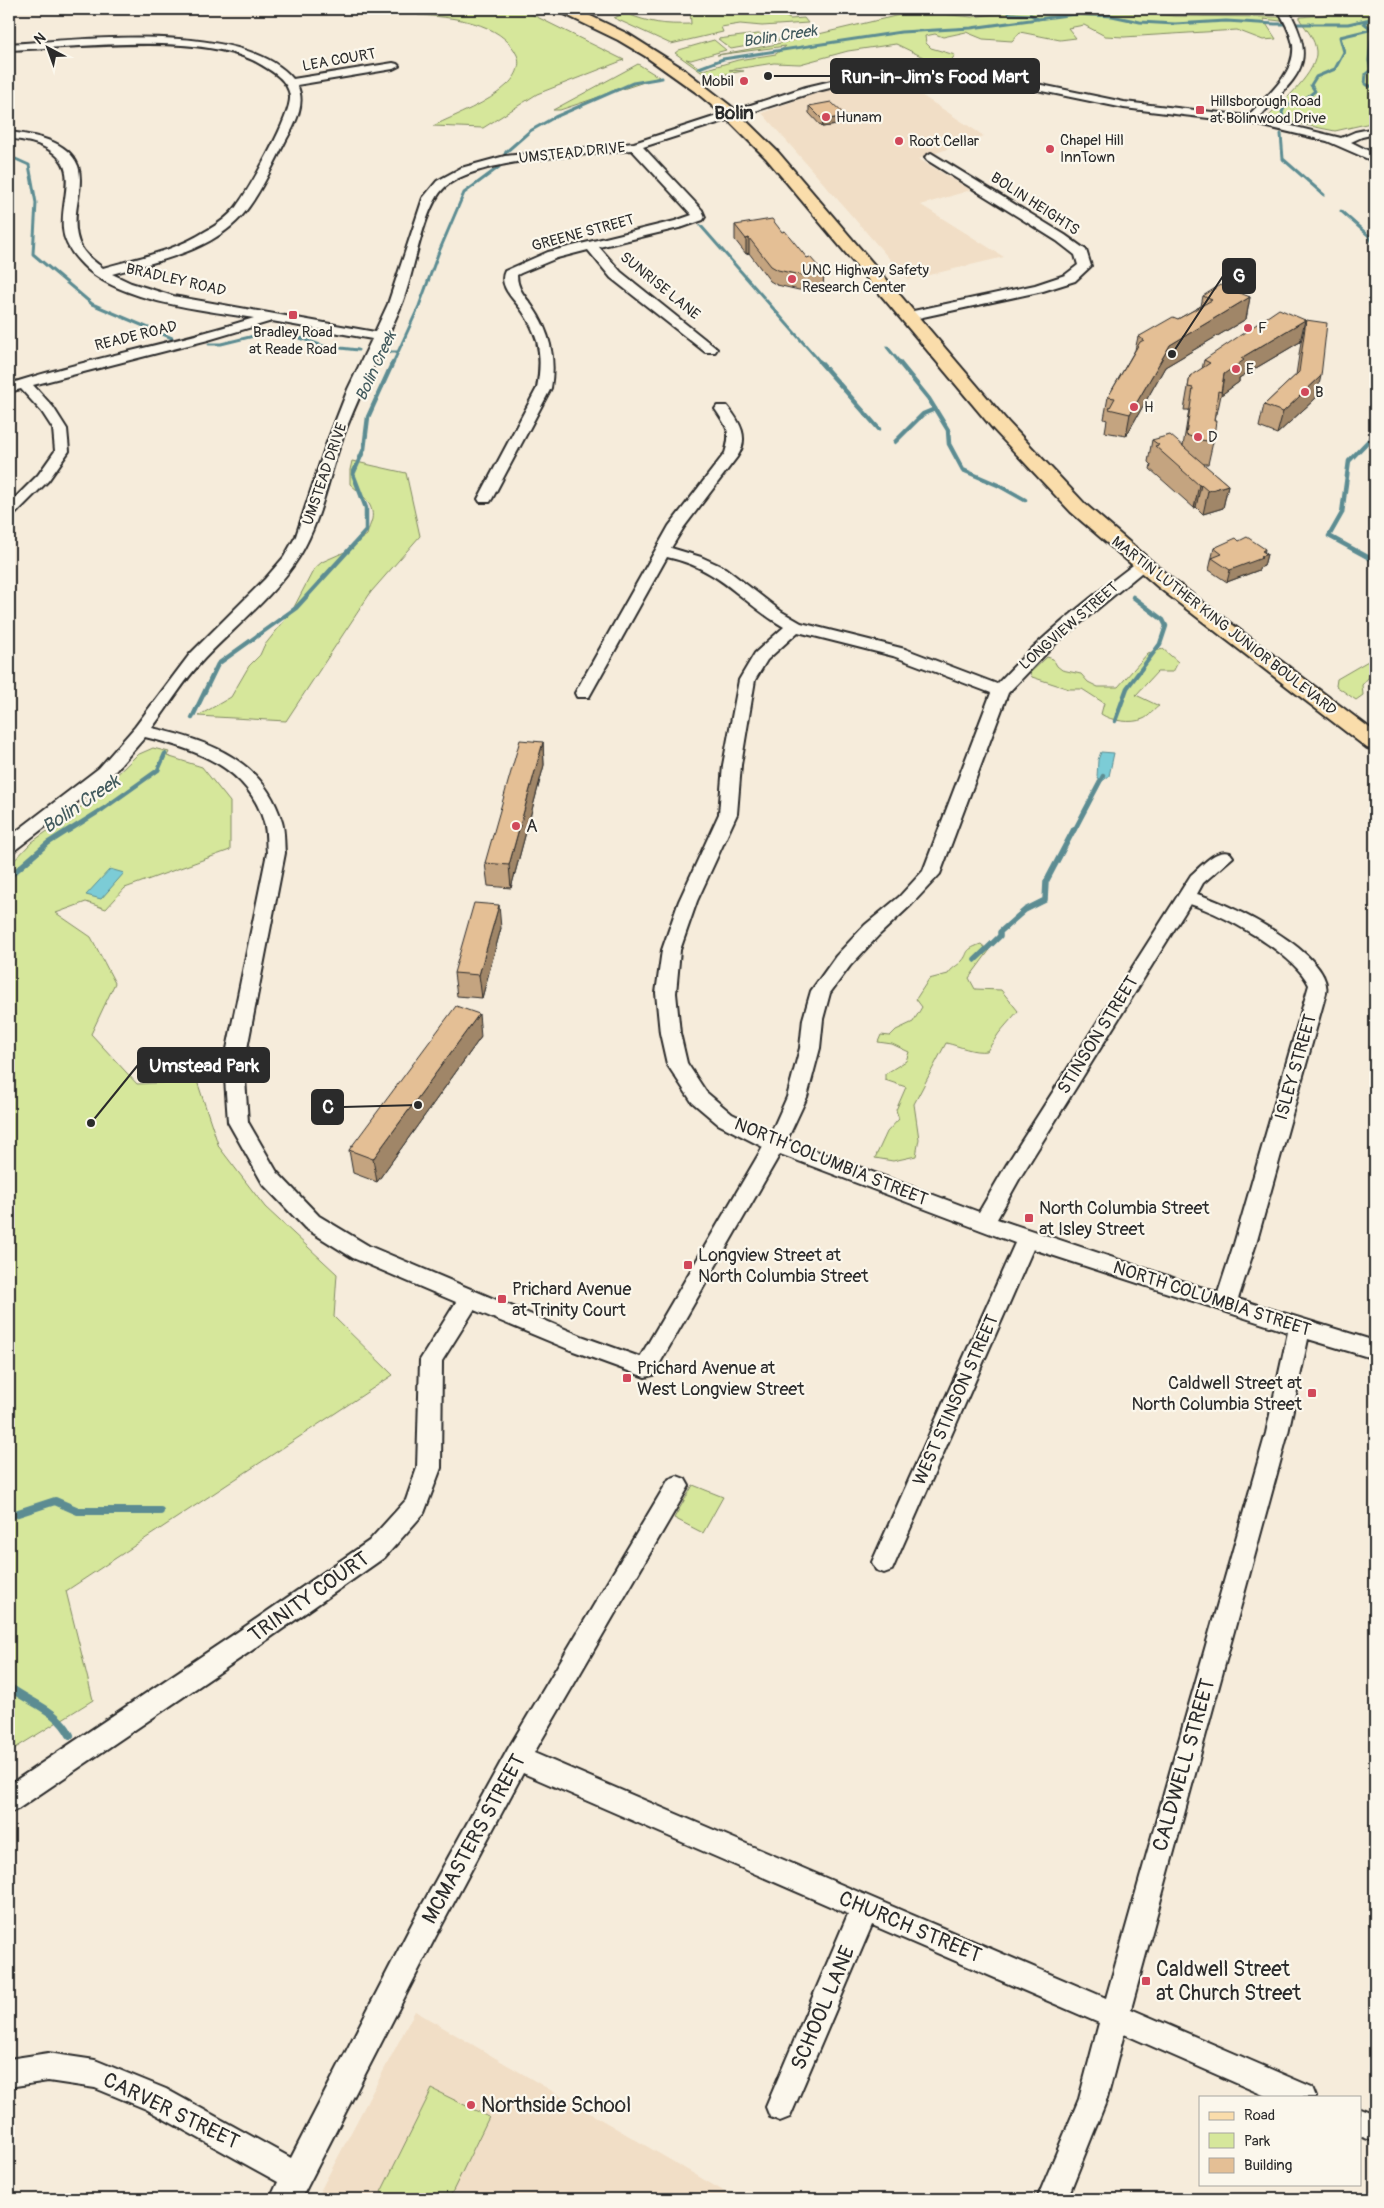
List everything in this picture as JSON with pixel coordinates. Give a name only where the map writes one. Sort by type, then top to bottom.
[{"type":"main road","name":"MARTIN LUTHER KING JUNIOR BOULEVARD","points":[[566,9],[626,38],[672,66],[733,114],[772,155],[1024,452],[1078,508],[1142,565],[1205,615],[1375,743]]},
{"type":"street","points":[[1251,120],[1296,68],[1300,56],[1300,45],[1283,9]]},
{"type":"street","points":[[9,47],[164,41],[201,44],[233,50],[261,60],[273,66],[291,83],[296,98],[294,110],[252,190],[240,210],[230,221],[205,238],[187,246],[100,273]]},
{"type":"street","name":"LEA COURT","points":[[291,83],[393,66]]},
{"type":"street","name":"UMSTEAD DRIVE","points":[[9,846],[105,772],[141,731],[196,658],[290,559],[304,536],[333,445],[355,389],[378,336],[395,304],[427,201],[441,184],[458,174],[477,166],[520,158],[635,146],[795,93],[882,72],[914,69],[974,74],[1124,105],[1251,120],[1342,142],[1375,158]]},
{"type":"street","points":[[1342,142],[1359,134],[1375,130]]},
{"type":"street","name":"BRADLEY ROAD","points":[[9,135],[45,143],[58,150],[68,159],[75,176],[68,224],[69,236],[74,249],[100,273],[116,282],[145,292],[378,336]]},
{"type":"street","name":"GREENE STREET","points":[[484,499],[544,388],[548,368],[542,337],[528,310],[513,291],[510,274],[553,255],[679,224],[699,217],[698,213],[635,146]]},
{"type":"street","name":"BOLIN HEIGHTS","points":[[909,316],[1038,288],[1070,278],[1085,266],[1081,254],[1061,238],[931,157]]},
{"type":"street","name":"SUNRISE LANE","points":[[591,246],[616,275],[710,348]]},
{"type":"street","name":"READE ROAD","points":[[9,388],[272,317]]},
{"type":"street","points":[[9,512],[44,478],[62,451],[60,429],[48,410],[23,383]]},
{"type":"street","points":[[584,693],[606,649],[662,551],[678,526],[732,454],[737,442],[737,433],[734,424],[722,409]]},
{"type":"street","points":[[662,551],[698,560],[713,568],[748,592],[768,610],[795,626],[899,652],[1000,692]]},
{"type":"street","name":"LONGVIEW STREET","points":[[470,1298],[576,1343],[645,1368],[776,1144],[797,1097],[810,1048],[813,1019],[821,991],[843,961],[872,930],[905,901],[931,874],[1000,692],[1017,672],[1051,639],[1104,593],[1142,565]]},
{"type":"street","name":"NORTH COLUMBIA STREET","points":[[795,626],[752,666],[747,680],[732,765],[728,814],[688,901],[671,950],[666,993],[670,1033],[677,1064],[699,1097],[725,1119],[776,1144],[984,1223],[1225,1304],[1375,1350]]},
{"type":"street","points":[[141,731],[189,742],[211,750],[230,762],[250,778],[262,796],[273,820],[276,853],[234,1064],[238,1122],[270,1178],[312,1222],[361,1252],[470,1298]]},
{"type":"street","name":"STINSON STREET","points":[[984,1223],[1014,1170],[1197,878],[1224,857]]},
{"type":"street","name":"ISLEY STREET","points":[[1186,897],[1233,915],[1291,952],[1306,964],[1318,985],[1245,1244],[1225,1304]]},
{"type":"street","name":"WEST STINSON STREET","points":[[884,1562],[1027,1239]]},
{"type":"street","name":"TRINITY COURT","points":[[9,1800],[234,1649],[377,1549],[416,1506],[429,1468],[431,1360],[470,1298]]},
{"type":"street","name":"CALDWELL STREET","points":[[1052,2199],[1093,2099],[1149,1889],[1277,1433],[1300,1327]]},
{"type":"street","name":"MCMASTERS STREET","points":[[291,2188],[422,1934],[517,1758],[677,1486]]},
{"type":"street","name":"CHURCH STREET","points":[[517,1758],[1300,2096]]},
{"type":"street","name":"SCHOOL LANE","points":[[780,2107],[858,1925],[863,1908]]},
{"type":"street","name":"CARVER STREET","points":[[9,2073],[48,2067],[95,2074],[156,2099],[291,2188]]},
{"type":"street","points":[[1362,2123],[1375,2128]]},
{"type":"shaded area","points":[[892,76],[984,136],[919,159],[971,190],[921,205],[1004,257],[908,280],[762,113],[815,93]]},
{"type":"shaded area","name":"Northside School","points":[[415,2011],[737,2199],[316,2199]]},
{"type":"green space","points":[[429,9],[521,9],[624,60],[537,94],[483,128],[433,126],[481,103],[499,92],[513,79],[519,63],[517,55],[499,35],[474,23],[445,17],[418,15]]},
{"type":"green space","points":[[690,9],[780,9],[782,15],[790,19],[804,18],[808,23],[762,26],[740,24],[721,27],[723,32],[671,44],[614,18],[625,13],[657,23],[691,24]]},
{"type":"green space","points":[[876,9],[907,9],[883,14]]},
{"type":"green space","points":[[924,9],[1015,9],[974,14]]},
{"type":"green space","points":[[1033,9],[1089,9],[1175,16],[1282,17],[1281,21],[1263,19],[1276,39],[1263,40],[1237,30],[1124,37],[1105,36],[1084,25],[1068,28],[1076,38],[1060,40],[1020,32],[1012,41],[983,39],[966,32],[943,37],[935,34],[925,36],[926,43],[931,48],[955,55],[948,65],[921,63],[917,61],[923,57],[896,44],[848,51],[800,64],[774,63],[729,70],[744,71],[708,77],[675,53],[679,50],[714,40],[726,50],[691,60],[686,59],[703,70],[738,60],[776,54],[786,46],[717,55],[772,45],[908,13],[919,12],[972,17]]},
{"type":"green space","points":[[1111,9],[1275,9],[1278,14],[1204,15]]},
{"type":"green space","points":[[1345,9],[1375,9],[1375,122],[1335,131],[1271,118],[1269,116],[1306,77],[1315,59],[1314,42],[1300,17],[1322,15]]},
{"type":"green space","points":[[758,34],[771,35],[781,40],[731,49],[718,39]]},
{"type":"green space","points":[[638,64],[659,77],[560,110],[553,110]]},
{"type":"green space","points":[[352,461],[406,473],[420,536],[371,592],[286,721],[198,716],[231,697],[249,666],[260,655],[264,646],[292,611],[314,569],[322,562],[349,550],[355,543],[367,535],[372,521],[371,508],[366,499],[350,484]]},
{"type":"green space","points":[[1163,649],[1178,662],[1173,672],[1157,672],[1136,695],[1159,706],[1147,717],[1138,721],[1122,721],[1105,716],[1101,714],[1104,703],[1082,689],[1069,689],[1032,677],[1030,673],[1047,657],[1053,659],[1062,670],[1081,674],[1088,682],[1098,687],[1118,687],[1148,653]]},
{"type":"green space","points":[[1375,657],[1375,670],[1362,685],[1363,695],[1356,700],[1336,686],[1337,679]]},
{"type":"green space","points":[[153,748],[169,752],[167,756],[202,767],[230,802],[230,850],[125,888],[106,909],[86,902],[56,913],[91,937],[115,983],[91,1034],[137,1084],[197,1081],[219,1147],[265,1207],[337,1274],[334,1317],[393,1375],[66,1591],[93,1700],[9,1752],[9,866],[32,842],[92,799],[137,755]]},
{"type":"green space","points":[[981,944],[989,951],[969,978],[975,989],[1001,990],[1018,1011],[999,1033],[987,1051],[972,1050],[946,1043],[914,1104],[919,1139],[916,1156],[893,1161],[875,1158],[887,1132],[899,1119],[896,1110],[906,1087],[885,1080],[885,1074],[906,1061],[909,1052],[892,1044],[878,1042],[881,1035],[890,1036],[896,1030],[913,1022],[922,1007],[916,999],[929,979],[948,974],[963,960],[968,950]]},
{"type":"green space","points":[[693,1485],[723,1497],[703,1533],[674,1518]]},
{"type":"green space","points":[[432,2089],[489,2117],[449,2199],[395,2199],[381,2192]]},
{"type":"water","points":[[1101,752],[1114,753],[1109,776],[1101,782],[1097,777],[1098,760]]},
{"type":"water","points":[[110,869],[124,873],[101,899],[86,895]]},
{"type":"building","points":[[831,102],[846,116],[823,120],[809,106]]},
{"type":"building","points":[[772,219],[782,232],[785,231],[807,258],[810,257],[824,273],[800,275],[778,270],[771,266],[749,238],[746,239],[735,225]]},
{"type":"building","points":[[1220,285],[1250,297],[1170,345],[1130,414],[1109,409],[1115,398],[1108,397],[1140,342],[1144,340],[1138,337],[1173,317],[1178,319],[1212,300],[1203,296]]},
{"type":"building","points":[[1279,309],[1305,320],[1241,358],[1244,360],[1224,374],[1221,392],[1218,391],[1213,442],[1186,435],[1193,388],[1188,387],[1190,376],[1210,363],[1204,360]]},
{"type":"building","points":[[1306,320],[1327,323],[1321,376],[1283,412],[1264,405],[1299,372]]},
{"type":"building","points":[[1170,435],[1228,485],[1208,491],[1199,485],[1155,446],[1159,445],[1152,440]]},
{"type":"building","points":[[1247,537],[1265,549],[1262,551],[1267,554],[1260,557],[1262,558],[1230,570],[1212,558],[1222,554],[1214,548],[1236,538],[1239,541]]},
{"type":"building","points":[[520,740],[543,742],[509,865],[485,863]]},
{"type":"building","points":[[474,903],[499,905],[479,975],[454,973]]},
{"type":"building","points":[[456,1006],[479,1014],[373,1159],[349,1150]]},
{"type":"waterway","points":[[968,9],[988,11]]},
{"type":"waterway","points":[[1009,14],[1031,15],[1038,19]]},
{"type":"waterway","name":"Bolin Creek","points":[[1038,19],[1075,14],[1112,16],[1140,22],[1175,24],[1226,21],[1275,24],[1348,24],[1375,18]]},
{"type":"waterway","name":"Bolin Creek","points":[[699,68],[723,59],[901,32],[971,28],[1038,19]]},
{"type":"waterway","points":[[1283,117],[1282,112],[1285,106],[1305,99],[1315,91],[1311,85],[1316,77],[1335,69],[1344,52],[1340,37],[1369,30],[1369,27],[1364,23],[1368,21]]},
{"type":"waterway","points":[[1375,38],[1371,40],[1369,61],[1371,70],[1366,74],[1365,84],[1375,88]]},
{"type":"waterway","name":"Bolin Creek","points":[[393,363],[419,306],[438,254],[464,193],[499,167],[506,152],[530,131],[555,117],[633,83],[662,78]]},
{"type":"waterway","points":[[1281,134],[1283,159],[1324,195]]},
{"type":"waterway","points":[[9,156],[29,165],[36,203],[33,254],[92,304],[172,338]]},
{"type":"waterway","points":[[1341,211],[1369,236],[1375,246]]},
{"type":"waterway","points":[[701,226],[821,363]]},
{"type":"waterway","points":[[209,344],[221,344],[266,333],[283,332],[323,346],[358,350]]},
{"type":"waterway","points":[[887,347],[900,363]]},
{"type":"waterway","points":[[385,352],[397,352]]},
{"type":"waterway","name":"Bolin Creek","points":[[192,718],[218,664],[296,608],[366,531],[366,508],[353,474],[364,449],[368,417],[393,362]]},
{"type":"waterway","points":[[820,362],[879,429]]},
{"type":"waterway","points":[[899,362],[929,399],[948,430],[949,444],[963,470],[1000,486],[1025,500]]},
{"type":"waterway","points":[[895,442],[923,414],[935,409]]},
{"type":"waterway","points":[[1375,434],[1349,461],[1342,513],[1329,536],[1375,561]]},
{"type":"waterway","points":[[1115,721],[1127,688],[1160,644],[1166,626],[1163,620],[1133,597]]},
{"type":"waterway","name":"Bolin Creek","points":[[68,831],[158,770],[165,754]]},
{"type":"waterway","points":[[1074,831],[1103,776]]},
{"type":"waterway","name":"Bolin Creek","points":[[9,877],[48,843],[70,829]]},
{"type":"waterway","points":[[975,960],[1000,936],[1000,932],[1025,910],[1045,900],[1046,882],[1074,829]]},
{"type":"waterway","points":[[9,1516],[55,1501],[78,1511],[160,1511]]},
{"type":"waterway","points":[[9,1687],[51,1713],[65,1726],[70,1735]]},
{"type":"place","name":"Run-in-Jim's Food Mart","points":[[768,76]]},
{"type":"place","name":"Mobil","points":[[744,81]]},
{"type":"place","name":"Hillsborough Road at Bolinwood Drive","points":[[1200,110]]},
{"type":"place","name":"Hunam","points":[[826,117]]},
{"type":"place","name":"Root Cellar","points":[[899,141]]},
{"type":"place","name":"Chapel Hill InnTown","points":[[1050,149]]},
{"type":"place","name":"UNC Highway Safety Research Center","points":[[792,279]]},
{"type":"place","name":"Bradley Road at Reade Road","points":[[293,315]]},
{"type":"place","name":"F","points":[[1248,328]]},
{"type":"place","name":"G","points":[[1172,354]]},
{"type":"place","name":"E","points":[[1236,369]]},
{"type":"place","name":"B","points":[[1305,392]]},
{"type":"place","name":"H","points":[[1134,407]]},
{"type":"place","name":"D","points":[[1198,437]]},
{"type":"place","name":"A","points":[[516,826]]},
{"type":"place","name":"C","points":[[418,1105]]},
{"type":"place","name":"Umstead Park","points":[[91,1123]]},
{"type":"place","name":"North Columbia Street at Isley Street","points":[[1029,1218]]},
{"type":"place","name":"Longview Street at North Columbia Street","points":[[688,1265]]},
{"type":"place","name":"Prichard Avenue at Trinity Court","points":[[502,1299]]},
{"type":"place","name":"Prichard Avenue at West Longview Street","points":[[627,1378]]},
{"type":"place","name":"Caldwell Street at North Columbia Street","points":[[1312,1393]]},
{"type":"place","name":"Caldwell Street at Church Street","points":[[1146,1981]]},
{"type":"place","name":"Northside School","points":[[471,2105]]},
{"type":"district","name":"Bolin","points":[[734,113]]}]
